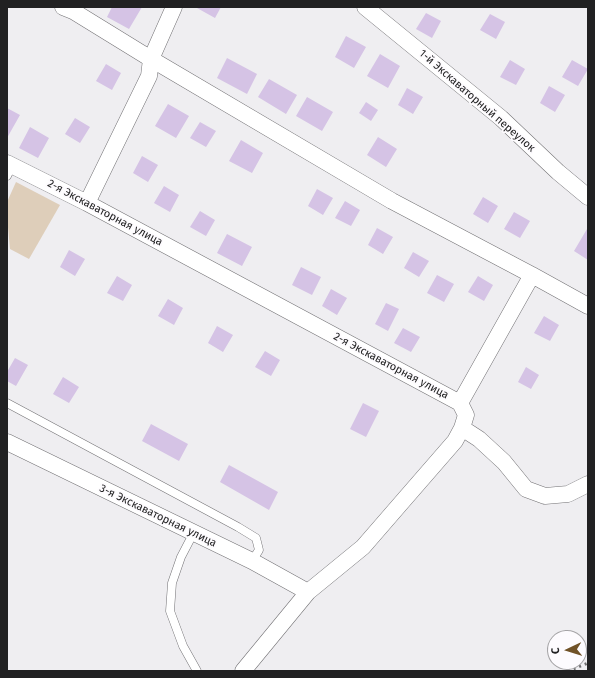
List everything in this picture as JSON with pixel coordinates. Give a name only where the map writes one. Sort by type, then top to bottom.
[{"type":"street","points":[[63,7],[73,11],[151,60],[385,197],[588,306]]},
{"type":"street","points":[[87,203],[149,76],[151,60],[174,7]]},
{"type":"street","name":"1-й Экскаваторный переулок","points":[[365,7],[501,118],[558,172],[588,197]]},
{"type":"street","name":"2-я Экскаваторная улица","points":[[9,168],[87,203],[460,403],[466,415],[462,428],[455,441],[363,547],[308,592],[243,671]]},
{"type":"street","points":[[460,403],[532,275]]},
{"type":"street","points":[[462,428],[479,439],[504,462],[526,489],[545,496],[568,494],[588,484]]},
{"type":"street","name":"3-я Экскаваторная улица","points":[[7,442],[193,534],[252,561],[308,592]]},
{"type":"lane","points":[[7,403],[256,538],[259,550],[252,561]]},
{"type":"lane","points":[[193,534],[181,557],[172,583],[170,611],[183,646],[197,671]]},
{"type":"shaded area","points":[[16,182],[60,205],[29,259],[10,249],[7,202]]},
{"type":"building","points":[[112,7],[142,7],[129,29],[107,17]]},
{"type":"building","points":[[197,7],[221,7],[215,18]]},
{"type":"building","points":[[426,13],[441,21],[432,38],[416,29]]},
{"type":"building","points":[[490,14],[505,22],[496,39],[480,30]]},
{"type":"building","points":[[346,36],[366,47],[354,68],[335,57]]},
{"type":"building","points":[[380,54],[400,66],[388,88],[367,76]]},
{"type":"building","points":[[227,58],[257,74],[247,94],[217,78]]},
{"type":"building","points":[[510,60],[525,69],[516,85],[500,77]]},
{"type":"building","points":[[572,60],[588,69],[578,86],[562,77]]},
{"type":"building","points":[[106,64],[121,73],[112,90],[96,81]]},
{"type":"building","points":[[269,79],[297,95],[286,114],[258,97]]},
{"type":"building","points":[[549,86],[565,95],[555,112],[540,103]]},
{"type":"building","points":[[407,88],[423,97],[413,114],[398,105]]},
{"type":"building","points":[[307,97],[333,112],[322,131],[296,116]]},
{"type":"building","points":[[366,102],[378,110],[371,121],[359,113]]},
{"type":"building","points":[[168,104],[189,116],[176,138],[155,126]]},
{"type":"building","points":[[7,108],[20,115],[7,138]]},
{"type":"building","points":[[75,118],[90,127],[80,143],[65,134]]},
{"type":"building","points":[[200,122],[216,131],[206,147],[190,138]]},
{"type":"building","points":[[30,127],[49,138],[38,158],[19,148]]},
{"type":"building","points":[[378,137],[397,149],[386,167],[367,155]]},
{"type":"building","points":[[241,140],[263,153],[252,173],[229,161]]},
{"type":"building","points":[[142,156],[158,165],[148,182],[133,173]]},
{"type":"building","points":[[164,186],[179,195],[170,212],[154,203]]},
{"type":"building","points":[[317,189],[333,198],[323,215],[308,206]]},
{"type":"building","points":[[483,197],[498,206],[488,223],[473,214]]},
{"type":"building","points":[[345,201],[360,210],[351,226],[335,218]]},
{"type":"building","points":[[200,211],[215,220],[206,236],[190,227]]},
{"type":"building","points":[[514,212],[530,221],[520,238],[504,229]]},
{"type":"building","points":[[377,228],[393,237],[383,254],[368,245]]},
{"type":"building","points":[[588,229],[588,260],[574,251]]},
{"type":"building","points":[[227,234],[252,247],[242,266],[217,253]]},
{"type":"building","points":[[69,250],[85,259],[75,276],[60,267]]},
{"type":"building","points":[[413,252],[429,261],[419,277],[404,268]]},
{"type":"building","points":[[301,267],[321,277],[312,295],[292,285]]},
{"type":"building","points":[[437,275],[454,284],[444,302],[427,293]]},
{"type":"building","points":[[117,276],[132,285],[123,301],[107,293]]},
{"type":"building","points":[[478,276],[493,285],[484,301],[468,292]]},
{"type":"building","points":[[331,289],[347,298],[337,315],[322,306]]},
{"type":"building","points":[[168,299],[183,308],[174,325],[158,316]]},
{"type":"building","points":[[386,303],[399,309],[388,331],[375,324]]},
{"type":"building","points":[[544,316],[559,325],[550,341],[534,333]]},
{"type":"building","points":[[217,326],[233,335],[223,352],[208,343]]},
{"type":"building","points":[[403,328],[420,337],[411,352],[394,343]]},
{"type":"building","points":[[265,351],[280,360],[271,376],[255,367]]},
{"type":"building","points":[[15,358],[28,365],[16,386],[7,381],[7,372]]},
{"type":"building","points":[[526,367],[539,375],[531,389],[518,382]]},
{"type":"building","points":[[63,377],[79,387],[69,403],[53,394]]},
{"type":"building","points":[[363,403],[379,411],[366,437],[350,429]]},
{"type":"building","points":[[151,424],[188,444],[179,461],[142,441]]},
{"type":"building","points":[[229,465],[278,492],[269,510],[220,482]]},
{"type":"railway","points":[[568,671],[588,663]]}]
